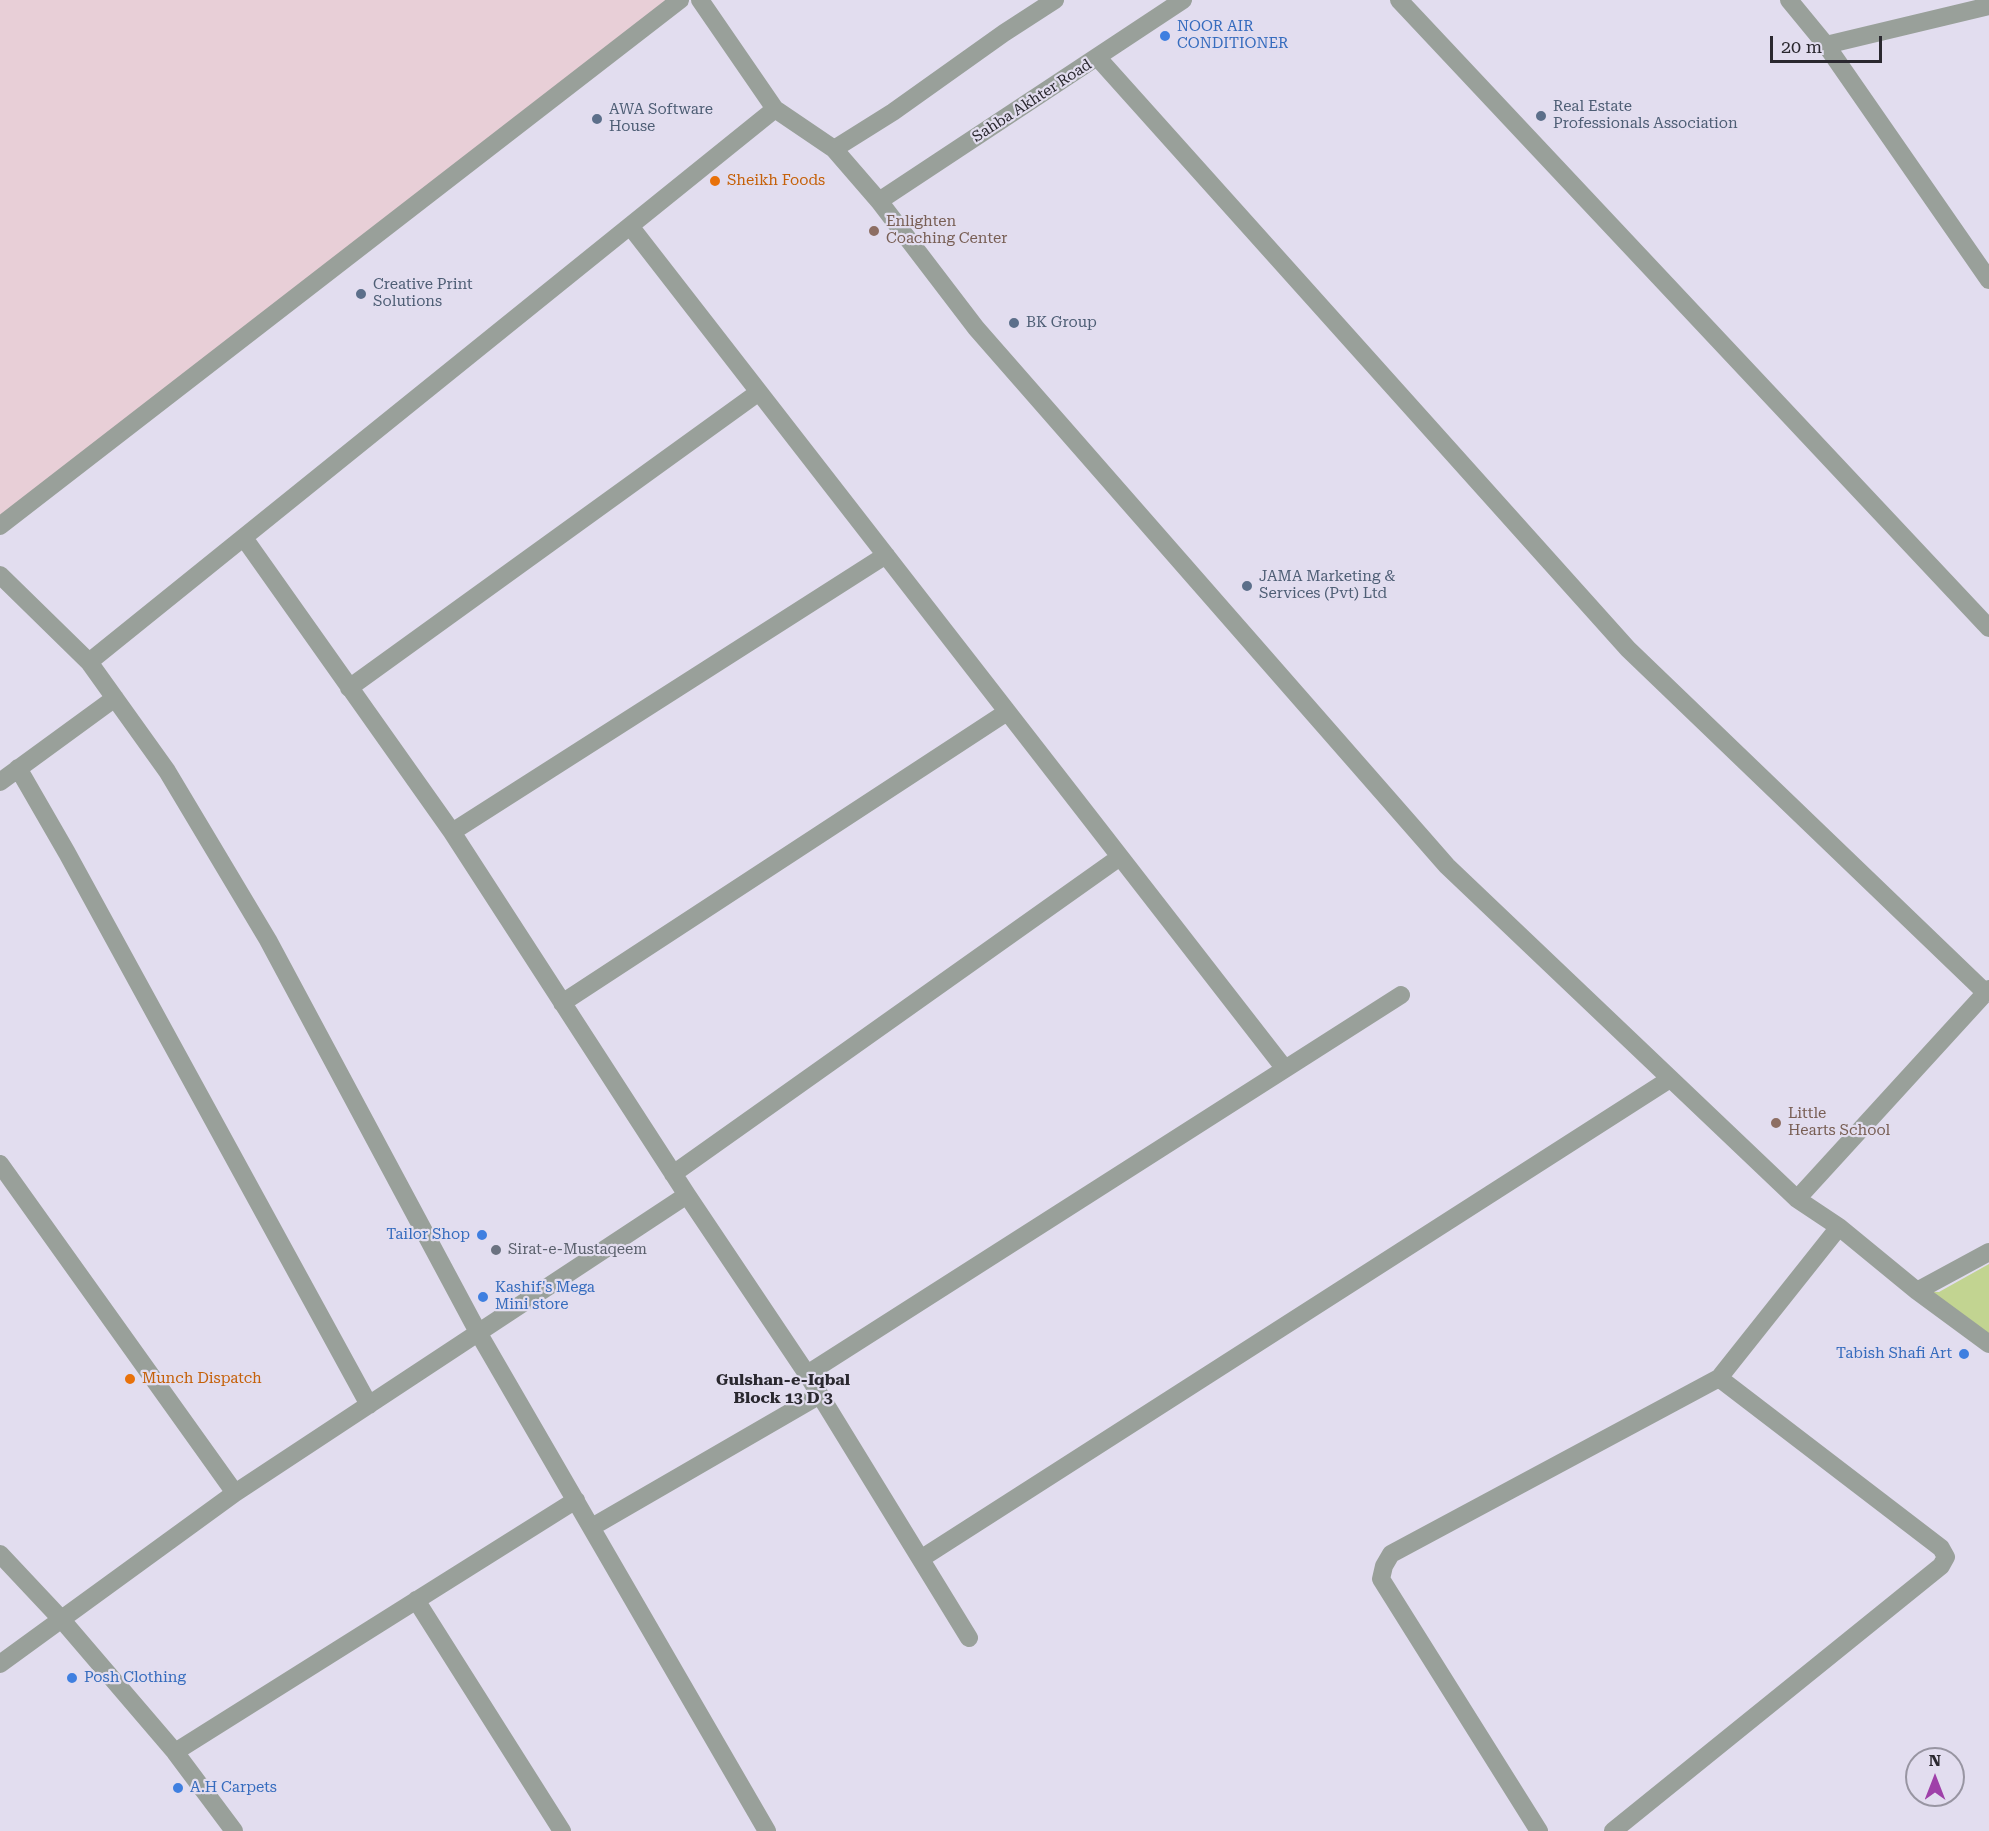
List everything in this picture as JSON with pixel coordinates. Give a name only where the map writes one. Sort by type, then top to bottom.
[{"type":"street","points":[[0,526],[680,0]]},
{"type":"street","points":[[700,0],[776,110],[834,149],[879,201],[976,328],[1447,866],[1797,1198],[1839,1227],[1917,1291],[1989,1344]]},
{"type":"street","points":[[834,149],[893,112],[1004,33],[1055,0]]},
{"type":"street","name":"Sahba Akhter Road","points":[[879,201],[1183,0]]},
{"type":"street","points":[[1399,0],[1989,628]]},
{"type":"street","points":[[1789,0],[1826,45],[1989,279]]},
{"type":"street","points":[[1826,45],[1989,6]]},
{"type":"street","points":[[1098,58],[1628,649],[1988,991],[1797,1198]]},
{"type":"street","points":[[89,662],[776,110]]},
{"type":"street","points":[[630,226],[1285,1069]]},
{"type":"street","points":[[349,688],[759,392]]},
{"type":"street","points":[[244,538],[452,832],[673,1174],[807,1374],[969,1638]]},
{"type":"street","points":[[452,832],[886,555]]},
{"type":"street","points":[[0,575],[89,662],[167,771],[268,940],[479,1334],[767,1831]]},
{"type":"street","points":[[0,782],[115,698]]},
{"type":"street","points":[[562,1003],[1007,712]]},
{"type":"street","points":[[18,768],[67,853],[369,1405]]},
{"type":"street","points":[[673,1174],[1120,857]]},
{"type":"street","points":[[807,1374],[1401,994]]},
{"type":"street","points":[[922,1558],[1670,1078]]},
{"type":"street","points":[[0,1164],[235,1493]]},
{"type":"street","points":[[0,1664],[235,1493],[687,1195]]},
{"type":"street","points":[[1539,1831],[1381,1579],[1384,1566],[1391,1554],[1719,1378],[1839,1227]]},
{"type":"street","points":[[1917,1291],[1989,1252]]},
{"type":"street","points":[[1613,1831],[1941,1566],[1946,1557],[1941,1548],[1719,1378]]},
{"type":"street","points":[[592,1527],[820,1395]]},
{"type":"street","points":[[175,1752],[576,1500]]},
{"type":"street","points":[[0,1554],[62,1620],[175,1752],[234,1831]]},
{"type":"street","points":[[416,1600],[562,1831]]},
{"type":"shaded area","points":[[0,0],[680,0],[0,525]]},
{"type":"green space","points":[[1989,1264],[1989,1344],[1917,1291],[1939,1292]]},
{"type":"place","name":"NOOR AIR CONDITIONER","points":[[1165,36]]},
{"type":"place","name":"Real Estate Professionals Association","points":[[1541,116]]},
{"type":"place","name":"AWA Software House","points":[[597,119]]},
{"type":"place","name":"Sheikh Foods","points":[[715,181]]},
{"type":"place","name":"Enlighten Coaching Center","points":[[874,231]]},
{"type":"place","name":"Creative Print Solutions","points":[[361,294]]},
{"type":"place","name":"BK Group","points":[[1014,323]]},
{"type":"place","name":"JAMA Marketing & Services (Pvt) Ltd","points":[[1247,586]]},
{"type":"place","name":"Little Hearts School","points":[[1776,1123]]},
{"type":"place","name":"Tailor Shop","points":[[482,1235]]},
{"type":"place","name":"Sirat-e-Mustaqeem","points":[[496,1250]]},
{"type":"place","name":"Kashif's Mega Mini store","points":[[483,1297]]},
{"type":"place","name":"Tabish Shafi Art","points":[[1964,1354]]},
{"type":"place","name":"Munch Dispatch","points":[[130,1379]]},
{"type":"place","name":"Posh Clothing","points":[[72,1678]]},
{"type":"place","name":"A.H Carpets","points":[[178,1788]]},
{"type":"district","name":"Gulshan-e-Iqbal Block 13 D 3","points":[[783,1389]]}]
